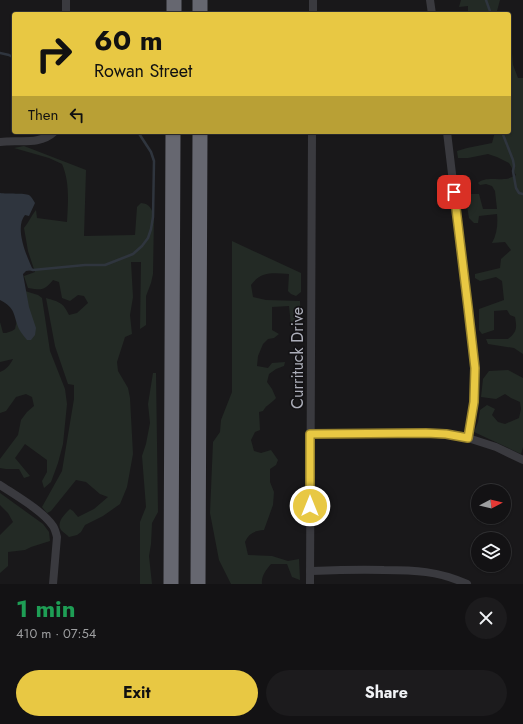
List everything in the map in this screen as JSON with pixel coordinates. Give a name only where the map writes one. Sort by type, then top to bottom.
[{"type":"highway","points":[[174,0],[174,12]]},
{"type":"highway","points":[[200,0],[200,12]]},
{"type":"highway","points":[[171,584],[173,134]]},
{"type":"highway","points":[[198,584],[200,134]]},
{"type":"street","points":[[66,0],[66,12]]},
{"type":"street","points":[[312,12],[313,0]]},
{"type":"street","points":[[430,0],[432,12]]},
{"type":"street","points":[[0,142],[39,140],[46,138],[51,134]]},
{"type":"street","name":"Currituck Drive","points":[[310,584],[312,134]]},
{"type":"street","points":[[447,134],[475,368],[474,402],[468,438]]},
{"type":"street","points":[[310,434],[446,434],[468,438],[496,447],[523,460]]},
{"type":"street","points":[[0,485],[38,511],[52,524],[57,537],[53,584]]},
{"type":"street","points":[[310,571],[373,570],[425,572],[446,576],[467,584]]},
{"type":"shaded area","points":[[461,0],[500,0],[497,12],[468,12],[468,6],[459,7]]},
{"type":"shaded area","points":[[511,51],[513,65],[518,78],[523,78],[523,354],[514,348],[488,344],[486,339],[508,339],[515,332],[515,317],[510,315],[507,310],[494,311],[494,330],[482,334],[479,330],[479,309],[504,300],[502,281],[496,277],[480,281],[475,278],[475,274],[500,268],[501,259],[511,250],[505,242],[492,243],[497,229],[497,214],[479,216],[478,223],[474,223],[469,218],[465,194],[479,194],[483,209],[497,209],[495,191],[492,186],[486,184],[480,185],[478,183],[487,179],[507,179],[516,175],[509,163],[497,157],[488,154],[468,158],[458,158],[457,151],[492,143],[494,134],[511,134]]},
{"type":"shaded area","points":[[24,146],[86,170],[84,236],[135,235],[137,207],[141,203],[150,207],[154,216],[153,274],[146,296],[146,325],[140,329],[141,262],[131,262],[133,297],[130,315],[132,334],[125,337],[117,362],[118,371],[128,388],[130,398],[133,454],[127,487],[120,504],[103,516],[85,525],[81,532],[77,535],[69,537],[61,530],[60,527],[60,521],[68,511],[70,509],[78,517],[94,509],[108,497],[100,494],[86,482],[76,480],[51,511],[47,513],[42,507],[62,471],[74,399],[74,385],[68,384],[55,346],[46,298],[60,303],[65,307],[69,315],[77,313],[88,303],[84,296],[78,295],[70,301],[62,298],[59,282],[53,280],[42,289],[28,288],[24,276],[35,272],[28,251],[24,228],[36,210],[37,218],[67,222],[68,193],[65,171],[62,164],[49,158],[14,148]]},
{"type":"shaded area","points":[[0,193],[27,194],[35,203],[29,216],[25,215],[21,227],[21,235],[33,270],[26,271],[23,274],[29,307],[36,328],[35,335],[31,340],[27,340],[20,330],[9,306],[0,300]]},
{"type":"shaded area","points":[[232,241],[301,273],[301,292],[296,296],[288,291],[289,274],[273,273],[263,275],[255,280],[251,285],[253,297],[266,300],[300,301],[301,324],[295,326],[291,325],[289,306],[272,307],[272,330],[279,334],[274,338],[268,339],[263,344],[258,356],[257,366],[268,368],[272,363],[285,362],[284,366],[269,374],[267,382],[276,398],[263,411],[259,412],[260,430],[255,432],[251,440],[254,451],[261,453],[271,450],[278,460],[276,465],[270,469],[270,482],[274,492],[273,505],[264,530],[252,533],[248,536],[245,542],[248,555],[272,556],[288,561],[299,559],[300,580],[292,577],[287,564],[271,564],[263,576],[262,584],[231,584],[219,560],[210,513],[213,442],[220,432],[221,420],[232,392]]},
{"type":"shaded area","points":[[25,291],[38,295],[42,298],[50,351],[65,389],[67,404],[63,444],[58,463],[51,482],[44,488],[42,481],[47,472],[47,460],[25,444],[15,458],[30,476],[24,478],[19,469],[0,468],[0,459],[18,435],[21,420],[34,406],[32,397],[26,394],[16,397],[6,411],[0,413],[0,372],[8,367],[13,359],[0,362],[0,322],[3,333],[15,329]]},
{"type":"shaded area","points":[[508,370],[523,378],[523,447],[521,454],[474,432],[478,422],[480,410],[487,405],[495,409],[492,415],[498,422],[505,424],[519,418],[521,409],[520,402],[505,394],[496,399],[481,397],[483,379],[489,371]]},
{"type":"shaded area","points":[[153,373],[156,373],[158,512],[152,523],[149,556],[152,584],[140,584],[140,522],[146,507],[142,456],[150,423],[148,404]]},
{"type":"shaded area","points":[[0,493],[43,524],[49,532],[50,541],[25,550],[8,552],[8,566],[0,573],[0,535],[13,522],[8,513],[0,505]]},
{"type":"waterway","points":[[486,0],[490,12]]},
{"type":"waterway","points":[[0,53],[12,57]]},
{"type":"waterway","points":[[30,269],[105,265],[133,254],[142,246],[148,238],[153,217],[154,161],[151,152],[139,134]]},
{"type":"waterway","points":[[503,134],[513,160],[516,188],[519,193],[523,194]]},
{"type":"route","points":[[310,506],[310,434],[426,433],[446,434],[468,438],[474,402],[475,368],[454,192]]}]
